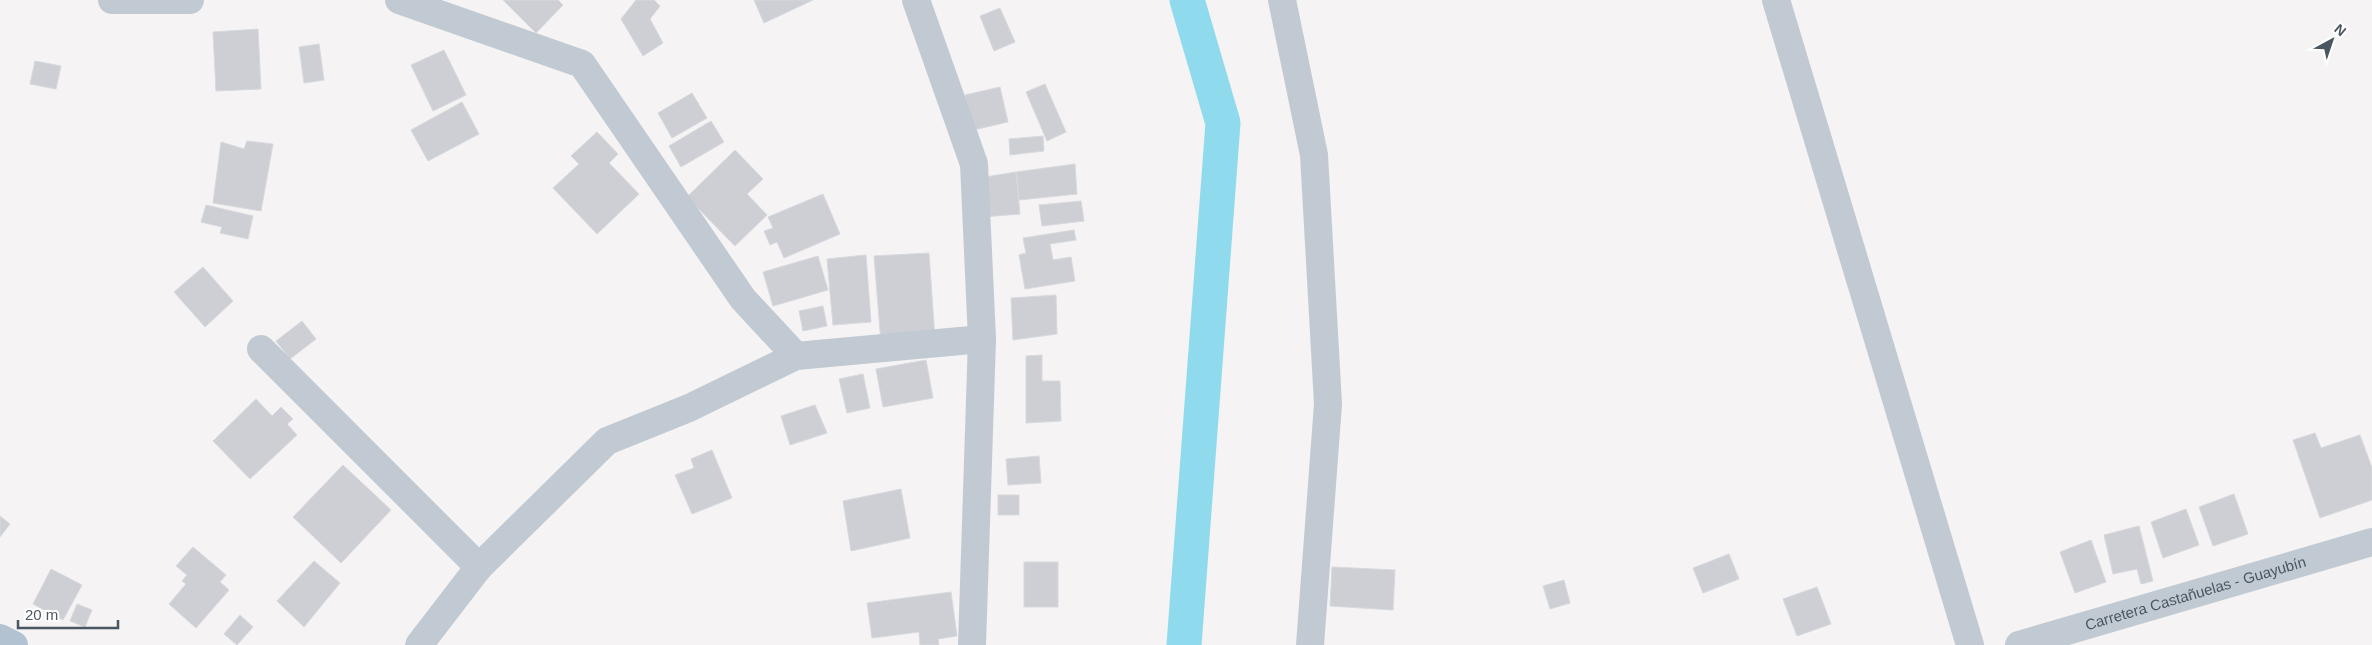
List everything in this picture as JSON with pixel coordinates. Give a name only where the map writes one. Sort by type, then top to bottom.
[{"type":"main road","points":[[0,638],[14,645]]},
{"type":"street","points":[[112,0],[190,0]]},
{"type":"street","points":[[399,0],[582,64],[742,299],[796,356]]},
{"type":"street","points":[[916,0],[974,164],[982,339],[972,645]]},
{"type":"street","points":[[1282,0],[1314,155],[1328,404],[1310,645]]},
{"type":"street","points":[[1776,0],[1970,645]]},
{"type":"street","points":[[418,645],[479,567],[607,441],[689,408],[796,356],[982,339]]},
{"type":"street","points":[[261,349],[479,567]]},
{"type":"street","name":"Carretera Castañuelas - Guayubín","points":[[2019,645],[2372,542]]},
{"type":"building","points":[[503,0],[558,0],[563,5],[536,33]]},
{"type":"building","points":[[636,0],[654,0],[660,6],[650,19],[663,43],[643,56],[621,19]]},
{"type":"building","points":[[754,0],[813,0],[764,23]]},
{"type":"building","points":[[1000,8],[1015,42],[994,51],[980,16]]},
{"type":"building","points":[[258,29],[261,89],[216,91],[213,32]]},
{"type":"building","points":[[319,44],[324,80],[304,83],[299,47]]},
{"type":"building","points":[[444,50],[466,95],[433,111],[411,65]]},
{"type":"building","points":[[35,61],[61,66],[56,89],[30,84]]},
{"type":"building","points":[[1045,84],[1066,132],[1047,141],[1026,92]]},
{"type":"building","points":[[1000,87],[1008,122],[973,130],[965,95]]},
{"type":"building","points":[[692,93],[707,118],[672,138],[658,113]]},
{"type":"building","points":[[462,102],[479,134],[428,161],[411,130]]},
{"type":"building","points":[[711,121],[724,142],[681,167],[669,146]]},
{"type":"building","points":[[597,132],[618,154],[609,163],[639,194],[597,234],[553,188],[579,164],[571,156]]},
{"type":"building","points":[[1043,136],[1044,151],[1010,155],[1009,139]]},
{"type":"building","points":[[247,141],[273,144],[261,211],[213,203],[221,142],[244,149]]},
{"type":"building","points":[[735,150],[763,179],[747,194],[767,215],[735,246],[687,197]]},
{"type":"building","points":[[1075,164],[1077,194],[1019,200],[1016,172]]},
{"type":"building","points":[[1016,172],[1020,214],[983,217],[979,178]]},
{"type":"building","points":[[823,194],[840,234],[784,258],[777,242],[770,245],[764,231],[773,228],[768,217]]},
{"type":"building","points":[[1081,201],[1084,221],[1042,226],[1039,205]]},
{"type":"building","points":[[206,205],[253,216],[248,239],[220,233],[222,227],[201,222]]},
{"type":"building","points":[[1074,230],[1076,240],[1050,244],[1053,260],[1071,257],[1075,281],[1025,289],[1019,255],[1026,253],[1023,238]]},
{"type":"building","points":[[929,253],[935,339],[881,343],[874,256]]},
{"type":"building","points":[[866,255],[871,322],[833,325],[827,259]]},
{"type":"building","points":[[818,256],[828,290],[773,306],[763,272]]},
{"type":"building","points":[[203,267],[233,301],[205,327],[174,292]]},
{"type":"building","points":[[1056,295],[1057,334],[1013,340],[1011,298]]},
{"type":"building","points":[[823,306],[827,326],[803,331],[799,311]]},
{"type":"building","points":[[302,321],[316,339],[290,359],[276,341]]},
{"type":"building","points":[[1042,355],[1042,381],[1060,381],[1061,421],[1026,423],[1026,356]]},
{"type":"building","points":[[926,360],[933,398],[883,407],[876,369]]},
{"type":"building","points":[[863,374],[870,408],[847,413],[839,379]]},
{"type":"building","points":[[256,399],[272,416],[281,407],[293,419],[287,424],[297,435],[250,479],[213,441]]},
{"type":"building","points":[[815,405],[827,433],[790,445],[781,416]]},
{"type":"building","points":[[2315,433],[2321,448],[2360,435],[2372,468],[2372,500],[2320,518],[2293,440]]},
{"type":"building","points":[[712,450],[732,498],[692,514],[675,475],[694,468],[691,459]]},
{"type":"building","points":[[1039,456],[1041,483],[1008,485],[1006,459]]},
{"type":"building","points":[[343,465],[391,510],[341,563],[293,517]]},
{"type":"building","points":[[901,489],[910,538],[851,551],[843,501]]},
{"type":"building","points":[[2234,494],[2248,534],[2213,546],[2199,507]]},
{"type":"building","points":[[998,495],[1019,495],[1019,515],[998,515]]},
{"type":"building","points":[[2186,509],[2199,545],[2163,558],[2151,522]]},
{"type":"building","points":[[0,516],[10,524],[0,537]]},
{"type":"building","points":[[2139,526],[2153,581],[2141,584],[2137,569],[2113,574],[2104,535]]},
{"type":"building","points":[[2091,540],[2106,582],[2075,593],[2060,552]]},
{"type":"building","points":[[193,547],[226,575],[220,582],[229,590],[196,628],[169,604],[186,584],[182,581],[187,575],[176,566]]},
{"type":"building","points":[[1729,554],[1739,579],[1703,593],[1693,568]]},
{"type":"building","points":[[314,561],[340,583],[304,627],[277,601]]},
{"type":"building","points":[[1024,562],[1058,562],[1058,607],[1024,607]]},
{"type":"building","points":[[1332,567],[1395,570],[1393,610],[1330,606]]},
{"type":"building","points":[[51,569],[82,585],[63,620],[33,604]]},
{"type":"building","points":[[1564,580],[1570,603],[1550,609],[1543,586]]},
{"type":"building","points":[[1817,587],[1831,624],[1797,636],[1783,599]]},
{"type":"building","points":[[951,592],[957,636],[938,639],[939,645],[920,645],[919,632],[872,638],[867,603]]},
{"type":"building","points":[[77,604],[92,610],[85,627],[70,621]]},
{"type":"building","points":[[240,615],[253,627],[237,645],[224,634]]},
{"type":"waterway","points":[[1184,645],[1223,123],[1187,0]]}]
